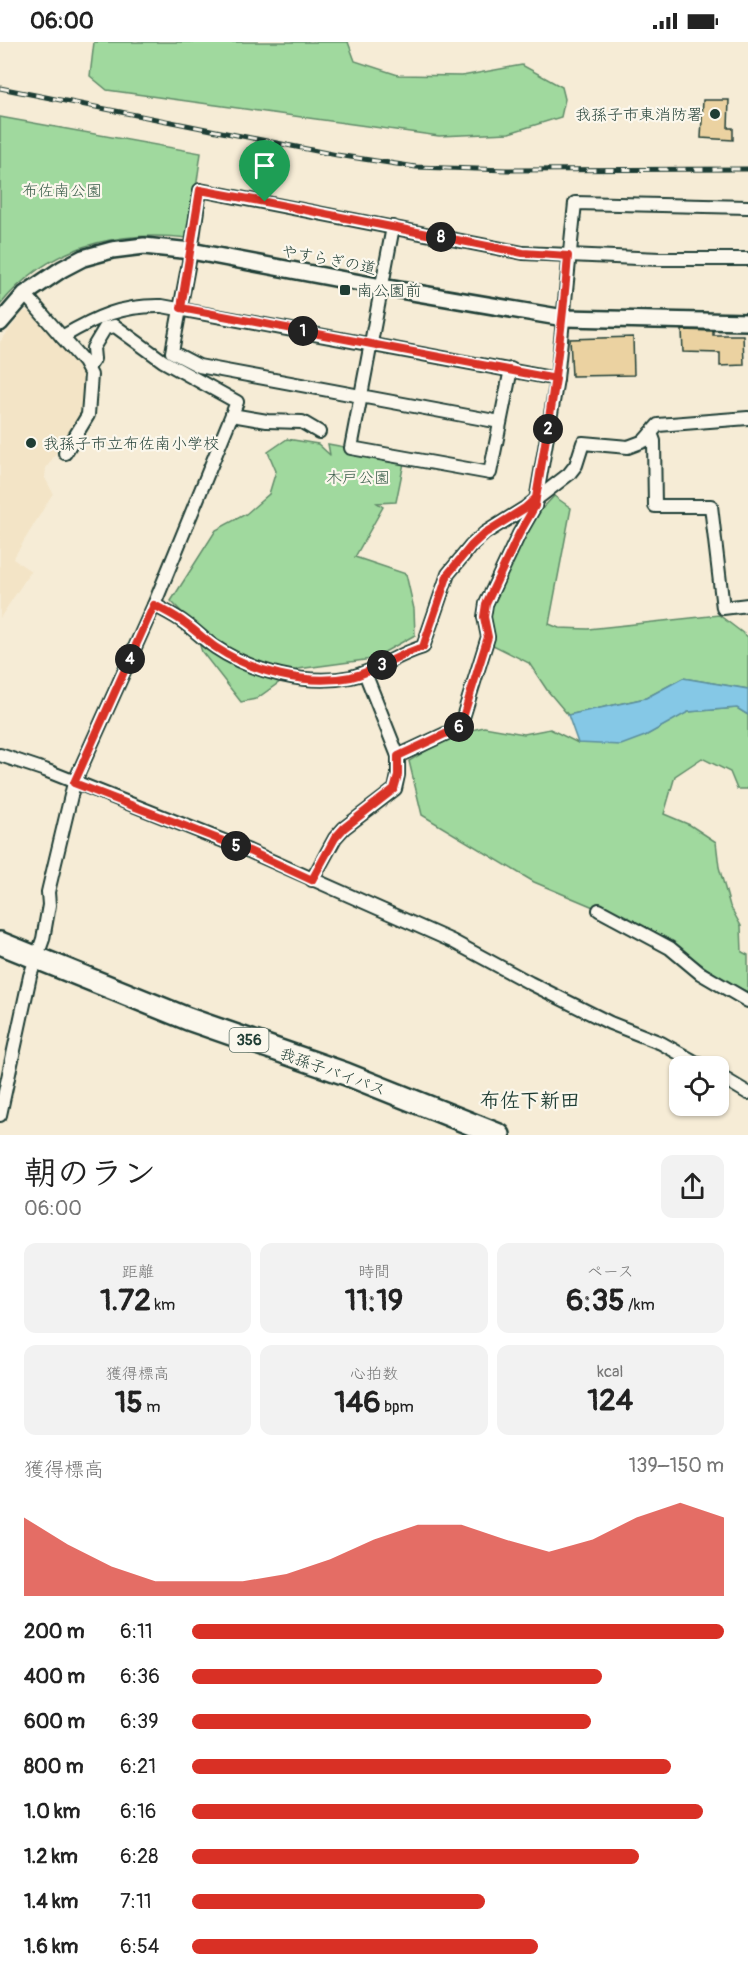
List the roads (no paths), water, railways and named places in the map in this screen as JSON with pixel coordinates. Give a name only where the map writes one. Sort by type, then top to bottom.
[{"type":"highway","name":"我孫子バイパス","points":[[0,942],[188,1019],[346,1074],[499,1135]]},
{"type":"street","points":[[500,422],[199,366],[172,352],[200,190],[523,253],[748,260]]},
{"type":"street","points":[[398,756],[460,727],[488,637],[484,617],[486,604],[535,506],[556,379],[575,203],[748,207]]},
{"type":"street","points":[[393,227],[351,448],[490,473],[511,369]]},
{"type":"street","name":"やすらぎの道","points":[[0,323],[25,294],[62,268],[83,258],[112,250],[144,246],[191,251],[564,318],[748,322]]},
{"type":"street","points":[[25,294],[88,368],[91,375],[88,415],[66,453]]},
{"type":"street","points":[[62,337],[102,315],[127,307],[147,305],[181,308],[556,379]]},
{"type":"street","points":[[0,1115],[30,976],[43,939],[49,905],[48,892],[74,783],[154,605],[237,402],[162,361],[115,326],[105,328],[93,348],[94,359],[88,368]]},
{"type":"street","points":[[232,415],[267,421],[302,422],[319,432]]},
{"type":"street","points":[[154,605],[183,622],[214,647],[245,664],[286,676],[326,680],[364,673],[423,647],[451,569],[485,533],[525,508],[573,470],[584,443],[628,447],[644,441],[658,424],[748,418]]},
{"type":"street","points":[[651,433],[654,441],[655,506],[711,506],[723,608],[748,605]]},
{"type":"street","points":[[312,880],[335,838],[344,828],[394,789],[398,775],[398,756],[364,673]]},
{"type":"street","points":[[0,755],[45,770],[249,851],[452,940],[610,1023],[661,1043],[684,1056]]},
{"type":"street","points":[[599,910],[670,948],[700,973],[748,1001]]},
{"type":"street","points":[[729,1082],[748,1093]]},
{"type":"water","points":[[683,678],[748,689],[748,715],[737,708],[688,712],[645,736],[621,745],[578,743],[568,715],[646,698]]},
{"type":"railway","points":[[0,88],[337,155],[416,167],[507,170],[748,169]]},
{"type":"place","name":"我孫子市東消防署","points":[[715,114]]},
{"type":"place","name":"南公園前","points":[[345,290]]},
{"type":"place","name":"我孫子市立布佐南小学校","points":[[31,443]]},
{"type":"district","name":"布佐下新田","points":[[530,1100]]},
{"type":"park label","name":"布佐南公園","points":[[62,190]]},
{"type":"park label","name":"木戸公園","points":[[358,477]]}]
